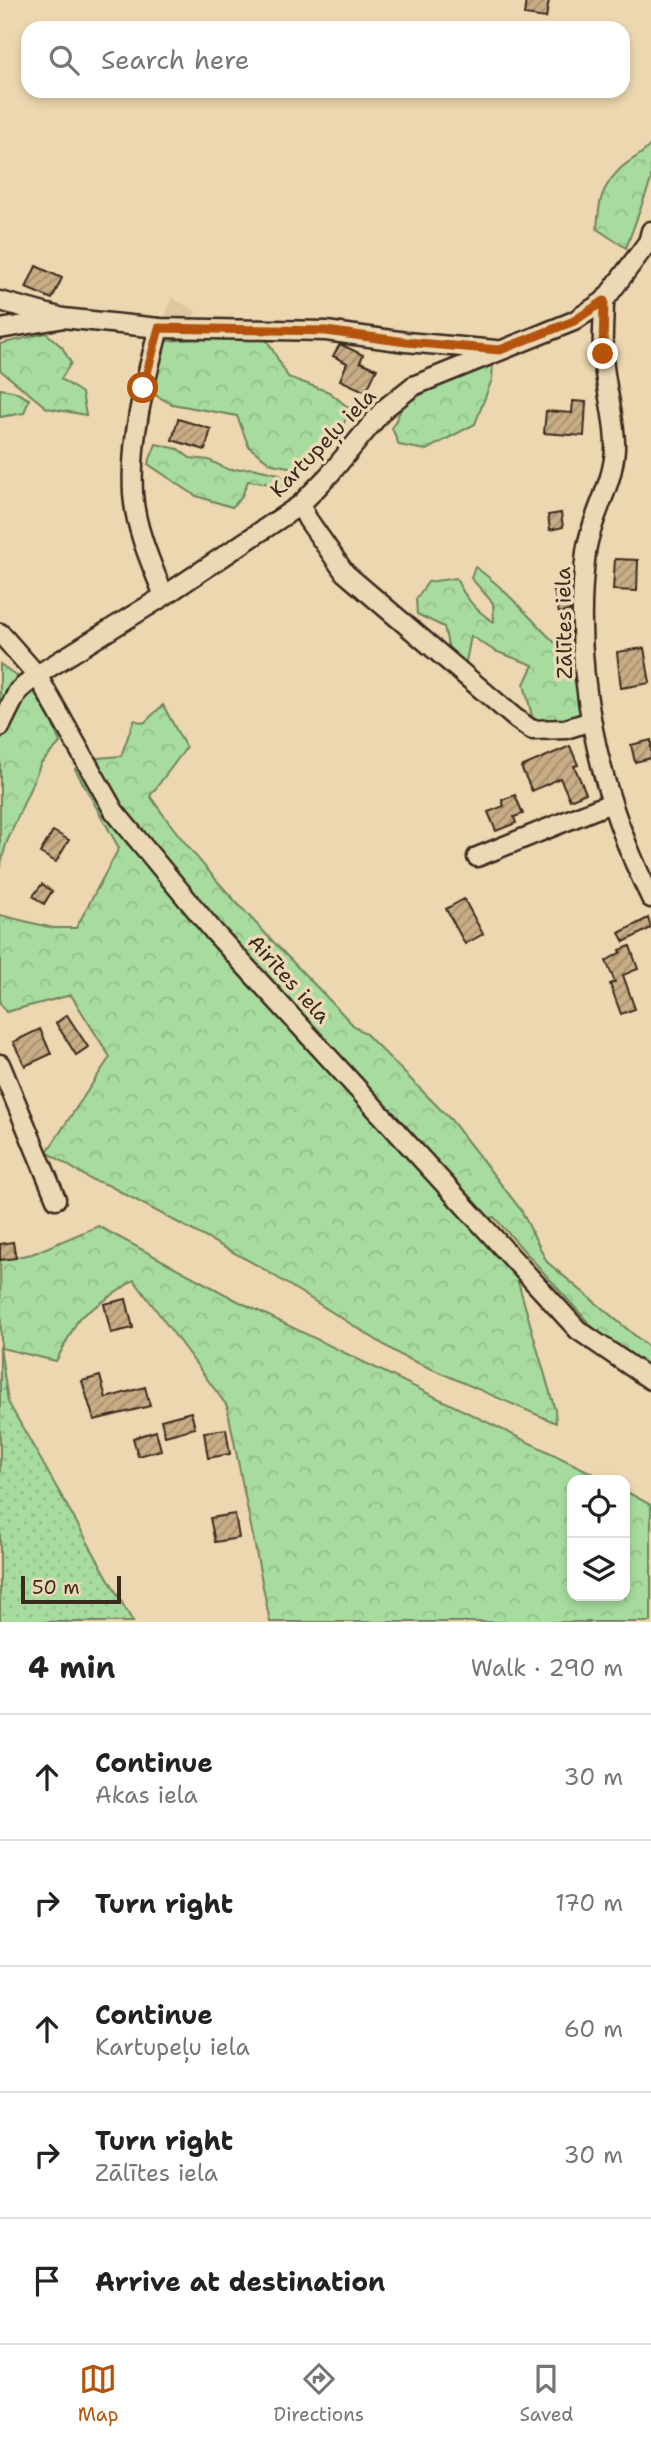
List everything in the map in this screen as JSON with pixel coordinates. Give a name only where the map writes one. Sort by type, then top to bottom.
[{"type":"street","points":[[604,301],[648,243],[651,232]]},
{"type":"street","points":[[0,301],[62,318],[159,328],[326,331],[406,342],[500,350]]},
{"type":"street","name":"Kartupeļu iela","points":[[0,727],[18,691],[37,676],[164,596],[300,505],[330,474],[384,409],[413,386],[574,321],[604,301]]},
{"type":"street","name":"Zālītes iela","points":[[604,301],[603,354],[615,447],[612,474],[593,524],[587,550],[583,598],[584,652],[591,720],[611,803],[625,845],[651,898]]},
{"type":"street","points":[[0,329],[62,318]]},
{"type":"street","points":[[159,328],[133,440],[133,495],[144,545],[164,596]]},
{"type":"street","points":[[300,505],[345,573],[514,718],[533,730],[566,729],[591,720]]},
{"type":"street","name":"Airītes iela","points":[[0,633],[37,676],[114,811],[215,933],[578,1330],[651,1380]]},
{"type":"street","points":[[477,857],[611,803]]},
{"type":"street","points":[[0,1064],[57,1199]]},
{"type":"shaded area","points":[[171,297],[196,311],[192,322],[165,318]]},
{"type":"green space","points":[[651,144],[651,180],[626,248],[597,229],[600,203],[614,176]]},
{"type":"green space","points":[[46,333],[62,347],[71,363],[61,379],[82,393],[86,415],[47,408],[0,370],[0,344]]},
{"type":"green space","points":[[264,335],[288,377],[329,392],[350,409],[342,428],[305,470],[272,464],[249,447],[237,416],[172,404],[149,392],[165,341]]},
{"type":"green space","points":[[493,365],[492,379],[475,424],[426,450],[399,445],[392,428],[403,405],[437,386]]},
{"type":"green space","points":[[0,389],[13,391],[29,399],[24,413],[0,417]]},
{"type":"green space","points":[[156,444],[178,449],[190,458],[209,460],[229,470],[252,468],[279,474],[290,486],[283,490],[265,483],[248,481],[241,498],[232,507],[196,496],[148,464]]},
{"type":"green space","points":[[475,567],[503,590],[579,665],[585,715],[534,724],[524,684],[533,665],[495,651],[471,636],[465,667],[450,654],[444,627],[417,614],[416,599],[428,582],[456,578],[472,603],[494,622],[493,603],[471,578]]},
{"type":"green space","points":[[0,664],[40,692],[60,743],[41,763],[6,844],[0,868]]},
{"type":"green space","points":[[163,705],[186,748],[150,796],[196,857],[247,914],[353,1025],[366,1034],[451,1120],[521,1210],[547,1262],[651,1349],[651,1377],[603,1339],[494,1217],[480,1220],[516,1275],[555,1410],[556,1423],[402,1356],[257,1265],[108,1185],[90,1179],[47,1152],[110,1057],[71,995],[6,1012],[0,1003],[0,915],[53,928],[76,928],[119,848],[75,769],[86,759],[121,756],[134,720],[144,723]]},
{"type":"green space","points":[[98,1226],[236,1300],[596,1475],[567,1475],[567,1601],[630,1601],[630,1494],[651,1505],[651,1622],[270,1622],[227,1406],[134,1280],[79,1318],[56,1361],[1,1348],[0,1260],[32,1254]]},
{"type":"green space","points":[[0,1346],[8,1402],[133,1622],[0,1622]]},
{"type":"building","points":[[526,0],[549,0],[546,18],[524,15]]},
{"type":"building","points":[[36,266],[62,278],[52,299],[26,288]]},
{"type":"building","points":[[340,344],[363,355],[360,362],[377,369],[366,392],[340,380],[347,363],[333,356]]},
{"type":"building","points":[[573,401],[586,402],[584,436],[544,433],[546,411],[572,413]]},
{"type":"building","points":[[178,419],[211,429],[205,450],[172,440]]},
{"type":"building","points":[[561,513],[563,527],[550,530],[548,515]]},
{"type":"building","points":[[615,559],[638,560],[637,591],[613,590]]},
{"type":"building","points":[[565,589],[570,611],[559,613],[554,591]]},
{"type":"building","points":[[644,648],[650,683],[621,688],[617,652]]},
{"type":"building","points":[[651,740],[651,758],[635,762],[631,745]]},
{"type":"building","points":[[570,746],[578,765],[574,766],[586,793],[570,800],[560,778],[532,791],[521,767]]},
{"type":"building","points":[[515,795],[523,814],[514,817],[516,823],[496,831],[488,812],[504,806],[502,800]]},
{"type":"building","points":[[53,831],[69,840],[56,862],[40,853]]},
{"type":"building","points":[[42,884],[52,891],[44,904],[33,896]]},
{"type":"building","points":[[464,899],[483,934],[465,944],[446,909]]},
{"type":"building","points":[[648,918],[651,928],[624,942],[619,933]]},
{"type":"building","points":[[630,946],[638,969],[623,975],[635,1009],[621,1014],[610,984],[615,982],[606,961]]},
{"type":"building","points":[[67,1015],[88,1047],[76,1055],[56,1023]]},
{"type":"building","points":[[40,1029],[51,1054],[25,1066],[13,1042]]},
{"type":"building","points":[[13,1242],[16,1258],[0,1260],[0,1244]]},
{"type":"building","points":[[126,1299],[133,1328],[111,1333],[104,1304]]},
{"type":"building","points":[[100,1376],[106,1398],[145,1387],[150,1406],[94,1420],[82,1381]]},
{"type":"building","points":[[191,1412],[195,1428],[165,1436],[161,1420]]},
{"type":"building","points":[[226,1429],[230,1454],[208,1458],[204,1432]]},
{"type":"building","points":[[156,1431],[161,1450],[138,1456],[133,1438]]},
{"type":"building","points":[[235,1514],[239,1538],[215,1542],[210,1518]]},
{"type":"route","points":[[143,388],[159,328],[326,331],[406,342],[500,350],[574,321],[604,301],[603,354]]}]
